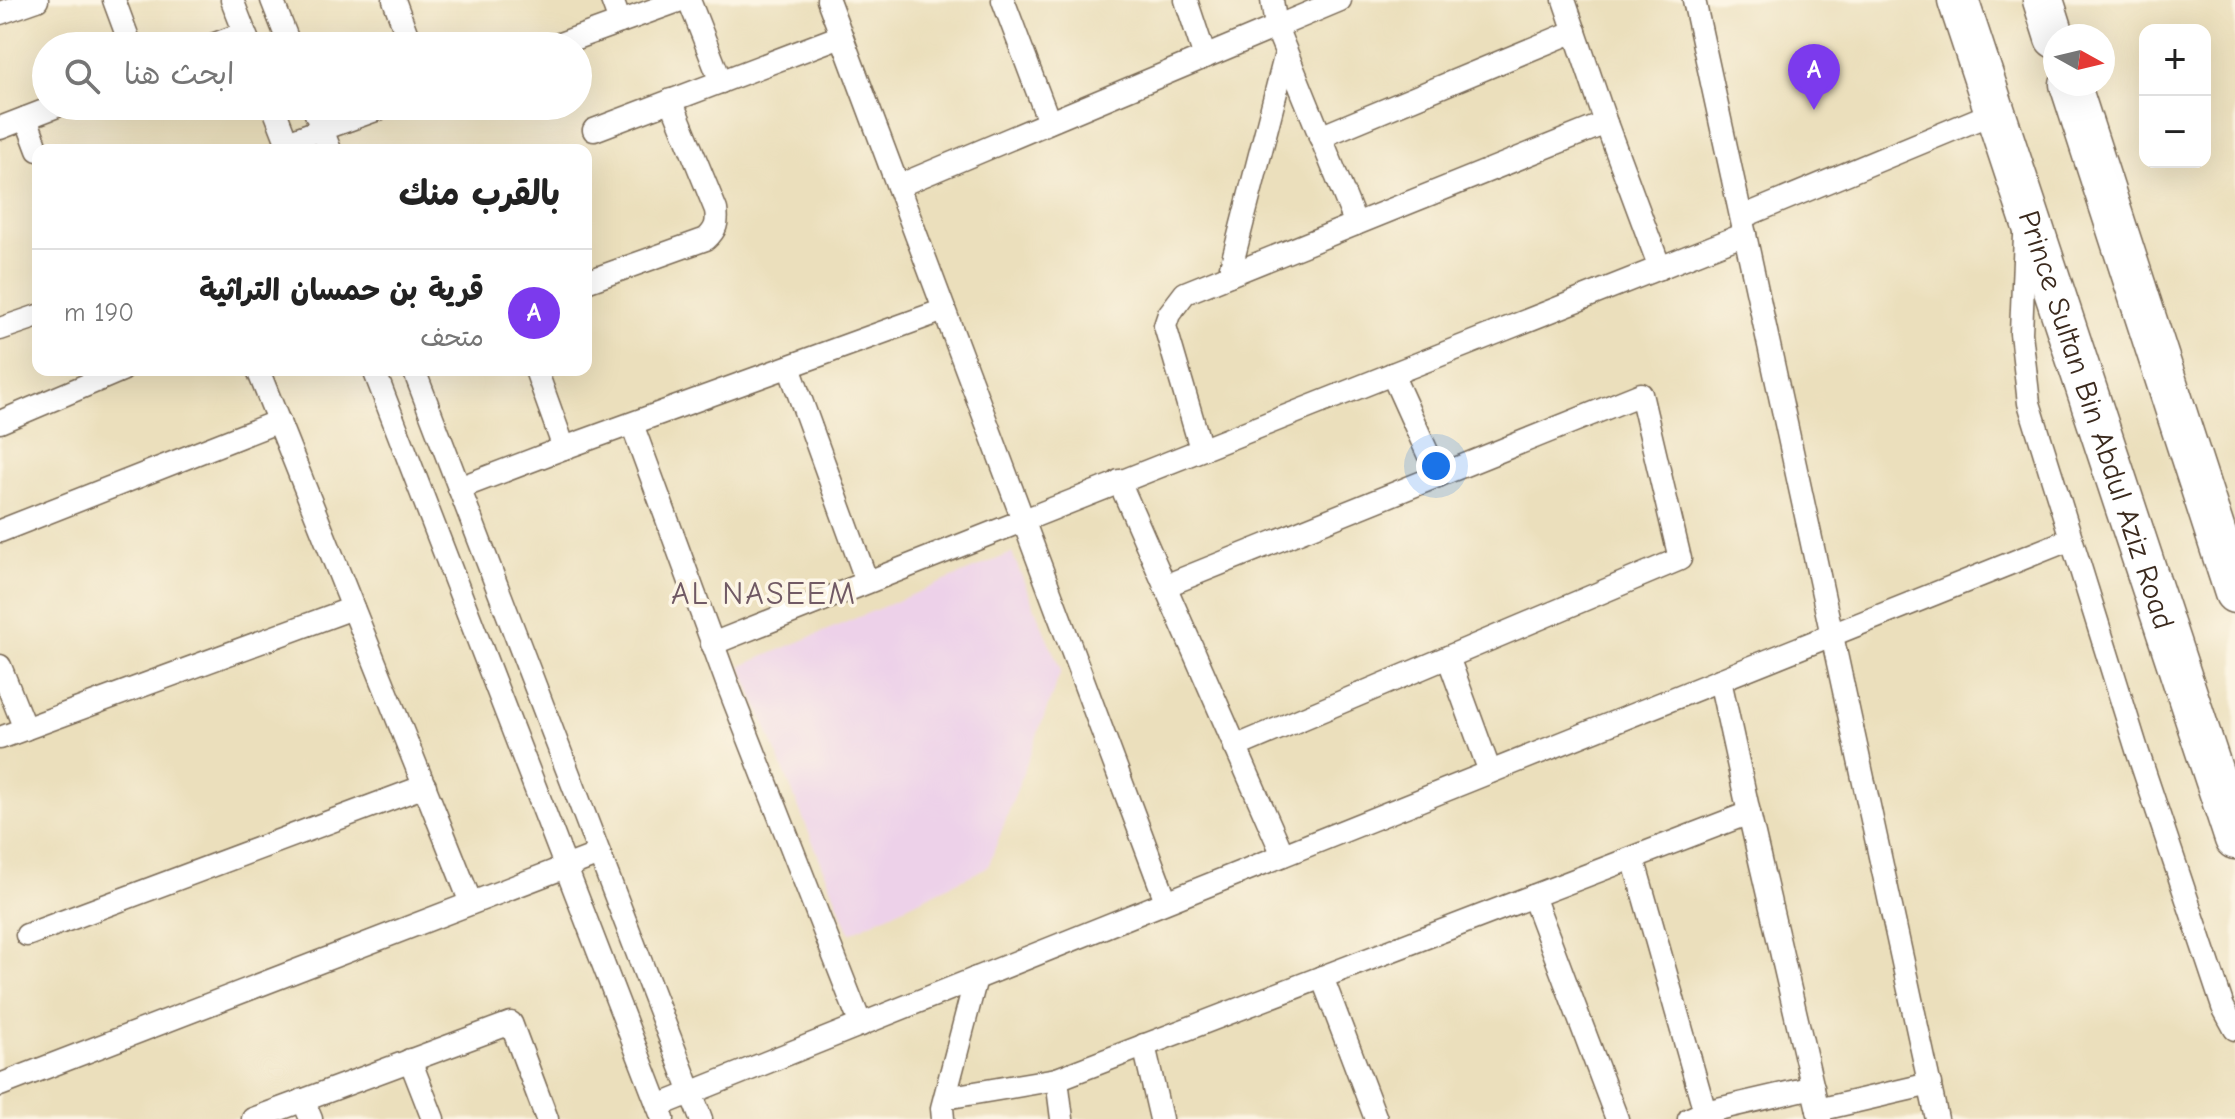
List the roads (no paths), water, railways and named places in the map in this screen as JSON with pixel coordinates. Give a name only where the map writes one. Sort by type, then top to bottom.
[{"type":"highway","name":"Prince Sultan Bin Abdul Aziz Road","points":[[1958,0],[2235,839]]},
{"type":"highway","points":[[2043,0],[2051,24]]},
{"type":"highway","points":[[2074,96],[2234,595]]},
{"type":"highway","points":[[2172,648],[2235,802]]},
{"type":"street","points":[[0,13],[37,0]]},
{"type":"street","points":[[114,0],[126,32]]},
{"type":"street","points":[[232,0],[244,32]]},
{"type":"street","points":[[272,0],[285,32]]},
{"type":"street","points":[[394,0],[406,32]]},
{"type":"street","points":[[612,0],[620,22]]},
{"type":"street","points":[[592,32],[681,0]]},
{"type":"street","points":[[689,0],[721,82]]},
{"type":"street","points":[[828,0],[1166,901]]},
{"type":"street","points":[[1003,0],[1049,122]]},
{"type":"street","points":[[1186,0],[1205,57]]},
{"type":"street","points":[[1272,0],[1276,27],[1356,224]]},
{"type":"street","points":[[898,186],[1340,0]]},
{"type":"street","points":[[1564,0],[1660,268]]},
{"type":"street","points":[[1694,0],[1937,1119]]},
{"type":"street","points":[[1320,137],[1575,31]]},
{"type":"street","points":[[594,130],[841,36]]},
{"type":"street","points":[[1229,275],[1286,53]]},
{"type":"street","points":[[592,280],[706,239],[714,232],[718,222],[716,210],[671,100]]},
{"type":"street","points":[[712,644],[1660,268],[1743,226],[1995,112]]},
{"type":"street","points":[[0,128],[32,116]]},
{"type":"street","points":[[26,118],[36,144]]},
{"type":"street","points":[[278,120],[287,144]]},
{"type":"street","points":[[318,120],[326,140]]},
{"type":"street","points":[[301,144],[326,140],[362,120]]},
{"type":"street","points":[[1201,449],[1165,326],[1169,314],[1185,293],[1606,123]]},
{"type":"street","points":[[2027,207],[2021,333],[2029,403],[2142,767],[2223,1007],[2235,1029]]},
{"type":"street","points":[[459,488],[944,310]]},
{"type":"street","points":[[0,329],[32,318]]},
{"type":"street","points":[[789,367],[867,582]]},
{"type":"street","points":[[1392,374],[1438,476]]},
{"type":"street","points":[[0,422],[108,376]]},
{"type":"street","points":[[260,376],[471,903]]},
{"type":"street","points":[[376,376],[660,1113],[691,1093],[2071,539]]},
{"type":"street","points":[[416,376],[701,1119]]},
{"type":"street","points":[[538,376],[564,448]]},
{"type":"street","points":[[1165,586],[1641,394],[1680,559],[1235,747]]},
{"type":"street","points":[[0,531],[279,421]]},
{"type":"street","points":[[632,424],[774,807],[861,1025]]},
{"type":"street","points":[[1119,481],[1283,855]]},
{"type":"street","points":[[0,738],[353,608]]},
{"type":"street","points":[[1448,657],[1490,772]]},
{"type":"street","points":[[0,666],[25,729]]},
{"type":"street","points":[[1720,680],[1819,1114],[1930,1084]]},
{"type":"street","points":[[27,935],[425,786]]},
{"type":"street","points":[[976,978],[944,1108],[1057,1079],[1749,813]]},
{"type":"street","points":[[0,1085],[599,854]]},
{"type":"street","points":[[1633,858],[1695,1117],[1813,1087]]},
{"type":"street","points":[[1533,896],[1617,1119]]},
{"type":"street","points":[[1322,977],[1376,1119]]},
{"type":"street","points":[[253,1119],[307,1110],[410,1060],[511,1023],[547,1119]]},
{"type":"street","points":[[1144,1045],[1161,1119]]},
{"type":"street","points":[[410,1060],[433,1119]]},
{"type":"street","points":[[1057,1079],[1062,1119]]},
{"type":"place","name":"قرية بن حمسان التراثية","points":[[1814,110]]},
{"type":"district","name":"AL NASEEM","points":[[764,593]]}]
